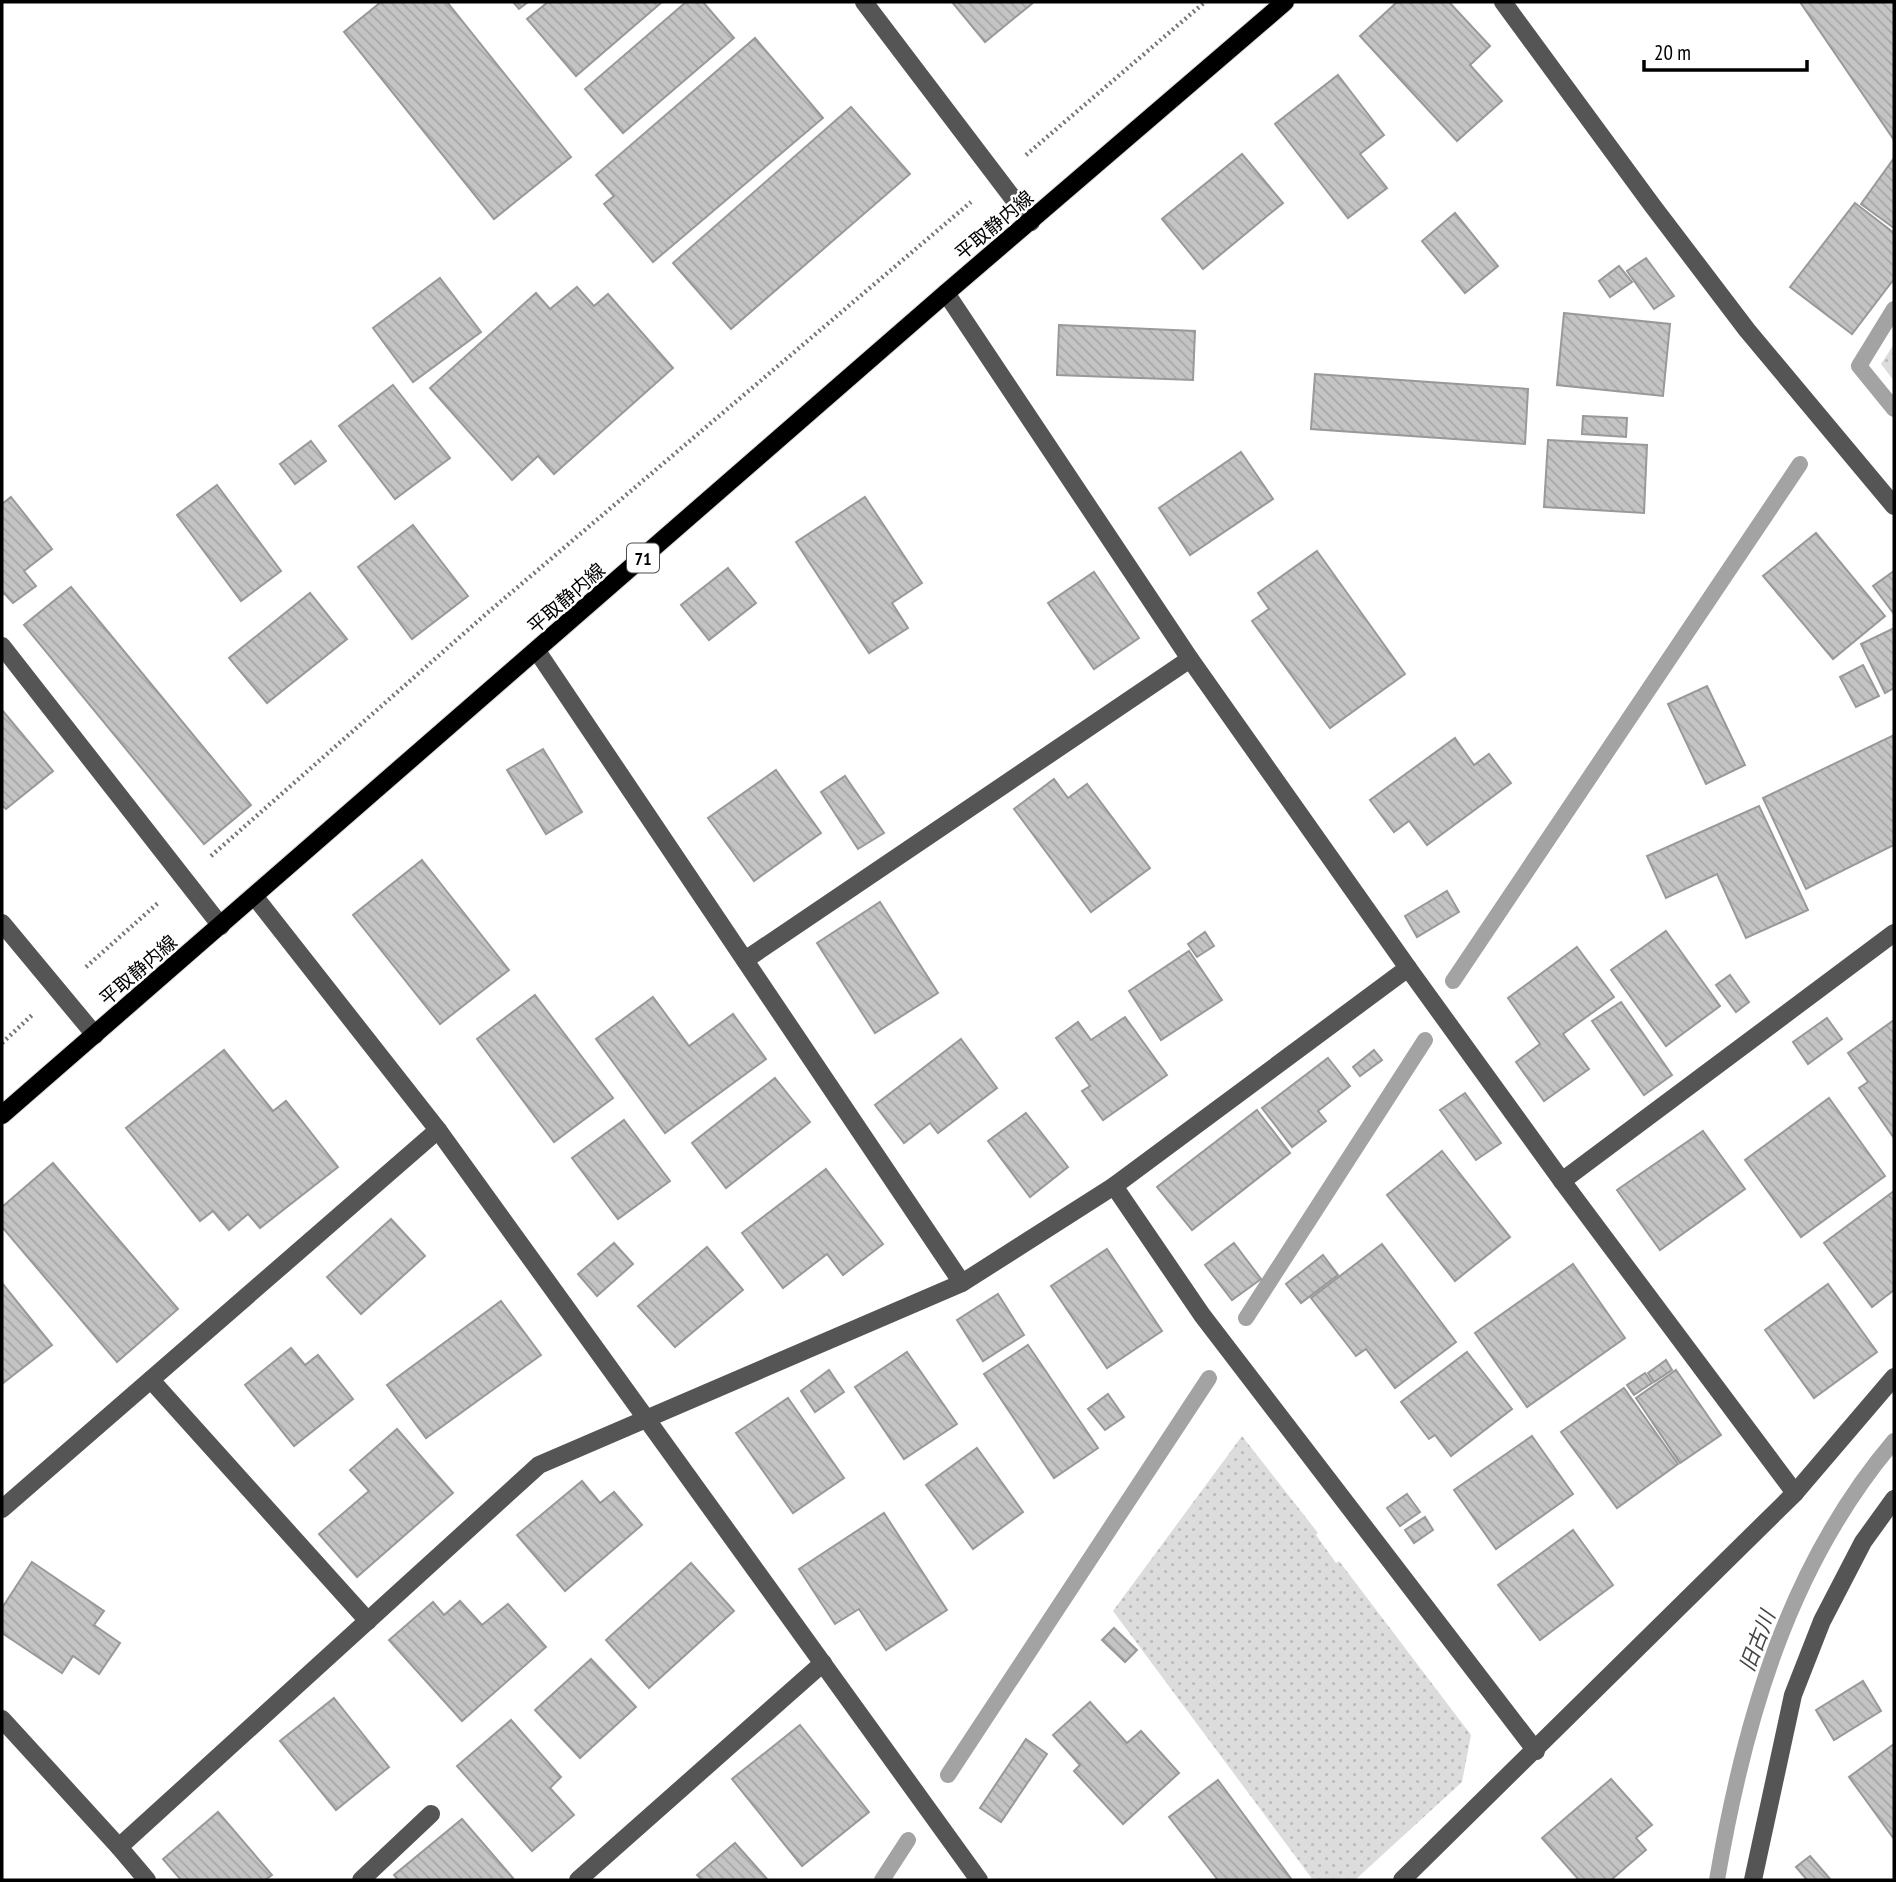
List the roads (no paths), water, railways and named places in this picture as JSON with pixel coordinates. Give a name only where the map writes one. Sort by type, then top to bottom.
[{"type":"main road","name":"平取静内線","points":[[2,1115],[1285,2]]},
{"type":"street","points":[[864,2],[1031,222]]},
{"type":"street","points":[[1503,2],[1747,330],[1894,506]]},
{"type":"street","points":[[947,293],[1190,659],[1408,968],[1562,1181],[1795,1493]]},
{"type":"street","points":[[2,646],[221,926]]},
{"type":"street","points":[[537,651],[962,1283]]},
{"type":"street","points":[[745,960],[1190,659]]},
{"type":"street","points":[[255,897],[438,1130],[979,1880]]},
{"type":"street","points":[[2,923],[95,1035]]},
{"type":"street","points":[[1562,1181],[1894,933]]},
{"type":"street","points":[[120,1847],[539,1465],[962,1283],[1114,1186],[1408,968]]},
{"type":"street","points":[[2,1509],[438,1130]]},
{"type":"street","points":[[1114,1186],[1202,1315],[1536,1751]]},
{"type":"street","points":[[1402,1880],[1536,1751],[1795,1493],[1894,1377]]},
{"type":"street","points":[[151,1380],[368,1621]]},
{"type":"street","points":[[1754,1880],[1793,1695],[1822,1621],[1863,1542],[1894,1499]]},
{"type":"street","points":[[578,1880],[823,1663]]},
{"type":"street","points":[[2,1718],[147,1880]]},
{"type":"street","points":[[361,1880],[431,1814]]},
{"type":"waterway","name":"旧古川","points":[[1894,309],[1859,366],[1894,409]]},
{"type":"waterway","points":[[1453,981],[1800,464]]},
{"type":"waterway","points":[[1246,1318],[1425,1040]]},
{"type":"waterway","points":[[948,1775],[1209,1378]]},
{"type":"waterway","name":"旧古川","points":[[1717,1880],[1741,1762],[1776,1648],[1825,1540],[1857,1489],[1894,1441]]},
{"type":"waterway","points":[[882,1880],[908,1840]]}]
